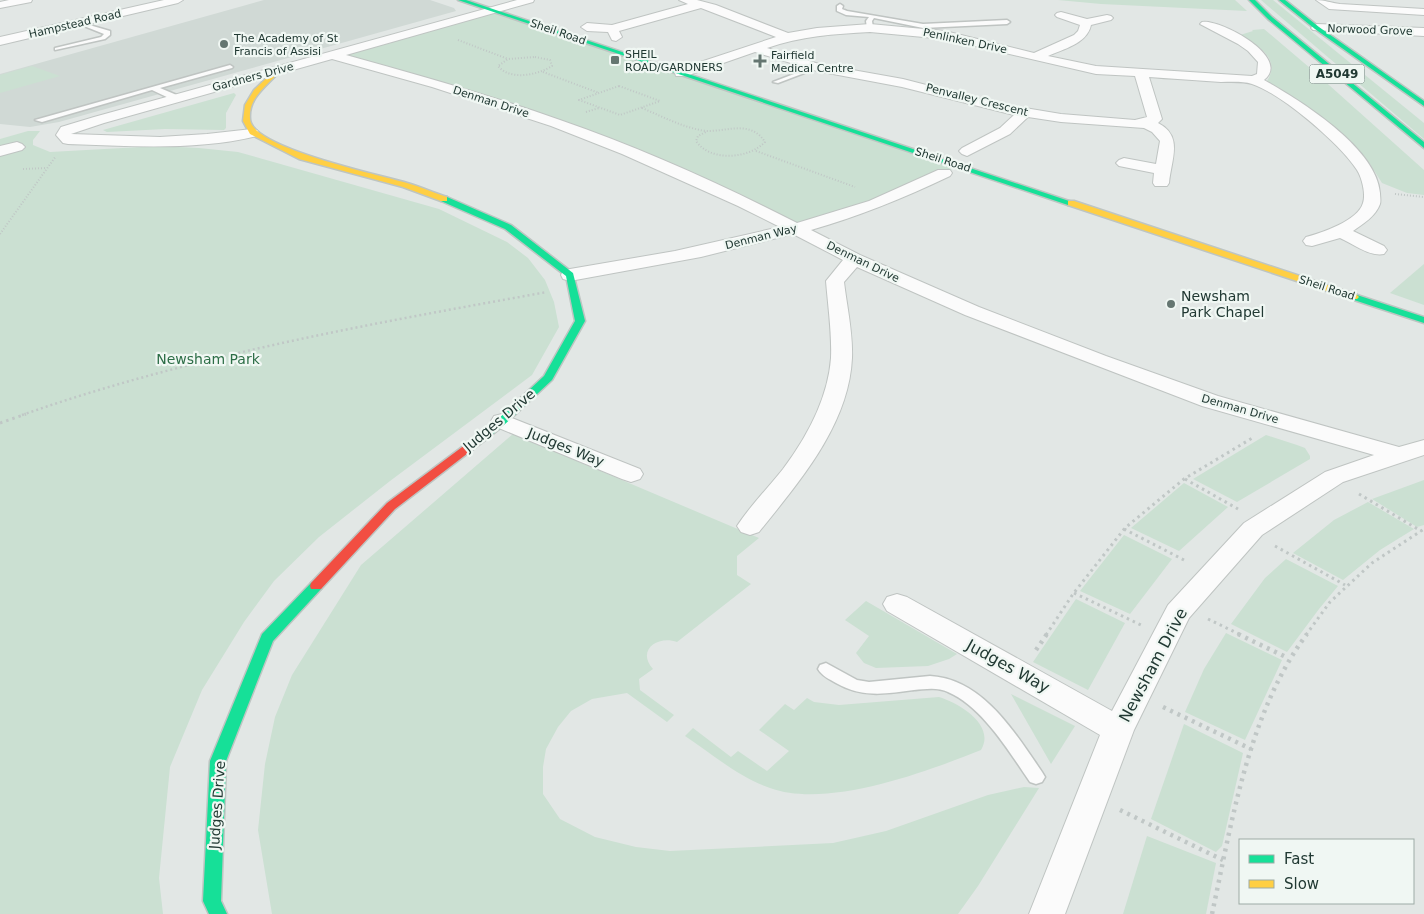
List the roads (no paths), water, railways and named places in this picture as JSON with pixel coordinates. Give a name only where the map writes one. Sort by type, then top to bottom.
[{"type":"main road","name":"Sheil Road","points":[[462,0],[1424,320]]},
{"type":"main road","name":"A5049","points":[[1252,0],[1270,18],[1424,146]]},
{"type":"main road","name":"A5049","points":[[1282,0],[1316,28],[1424,104]]},
{"type":"main road","points":[[278,70],[260,85],[250,100],[245,118],[252,133],[302,157],[406,185],[459,205],[508,228],[571,281]]},
{"type":"main road","name":"Judges Drive","points":[[218,914],[212,901],[218,761],[267,638],[391,506],[502,421],[548,378],[580,321],[571,281]]},
{"type":"street","points":[[0,6],[26,0]]},
{"type":"street","name":"Hampstead Road","points":[[0,41],[178,0]]},
{"type":"street","name":"Gardners Drive","points":[[252,133],[218,139],[68,140],[63,135],[66,130],[98,120],[530,0]]},
{"type":"street","points":[[684,0],[702,4],[787,37]]},
{"type":"street","points":[[1322,0],[1329,6],[1424,12]]},
{"type":"street","points":[[587,27],[614,33],[702,4]]},
{"type":"street","points":[[1062,15],[1086,23],[1107,18]]},
{"type":"street","name":"Penlinken Drive","points":[[681,73],[787,37],[871,22],[945,35],[1082,68],[1254,80],[1284,96],[1315,118],[1351,152],[1366,171],[1372,185],[1372,203],[1366,213],[1340,232],[1312,241]]},
{"type":"street","points":[[1035,57],[1078,38],[1084,32],[1086,23]]},
{"type":"street","points":[[1206,24],[1248,45],[1263,59],[1266,65],[1264,73],[1262,77],[1254,80]]},
{"type":"street","name":"Norwood Grove","points":[[1316,28],[1424,32]]},
{"type":"street","points":[[1225,33],[1247,30]]},
{"type":"street","name":"Penvalley Crescent","points":[[754,48],[817,67],[910,84],[978,103],[1024,113],[1080,120],[1146,123]]},
{"type":"street","name":"Denman Drive","points":[[332,56],[437,84],[556,123],[627,150],[744,202],[854,259],[972,311],[1210,401],[1411,451]]},
{"type":"street","points":[[1141,73],[1155,119],[1146,123]]},
{"type":"street","points":[[967,151],[1006,131],[1024,113]]},
{"type":"street","points":[[1124,163],[1161,176],[1168,148],[1166,136],[1162,131],[1146,123]]},
{"type":"street","points":[[978,131],[995,137]]},
{"type":"street","points":[[0,151],[17,146]]},
{"type":"street","name":"Denman Way","points":[[571,281],[627,266],[745,242],[840,217],[888,200],[944,173]]},
{"type":"street","points":[[1340,232],[1378,250]]},
{"type":"street","points":[[750,526],[785,484],[811,444],[829,408],[840,369],[840,339],[835,281],[854,259]]},
{"type":"street","name":"Judges Way","points":[[502,421],[631,474]]},
{"type":"street","name":"Newsham Drive","points":[[1047,914],[1118,730],[1178,612],[1257,528],[1332,478],[1411,451]]},
{"type":"street","name":"Judges Way","points":[[898,604],[1118,730]]},
{"type":"lane","points":[[840,6],[839,10],[871,22],[923,26],[1007,22]]},
{"type":"lane","points":[[57,49],[103,38],[107,35],[108,32],[82,23]]},
{"type":"lane","points":[[39,120],[230,67]]},
{"type":"lane","points":[[776,82],[817,67]]},
{"type":"lane","points":[[153,88],[176,98]]},
{"type":"lane","points":[[826,669],[843,680],[861,687],[941,682],[964,692],[986,713],[1016,748],[1036,776]]},
{"type":"place","name":"The Academy of St Francis of Assisi","points":[[224,44]]},
{"type":"place","name":"SHEIL ROAD/GARDNERS","points":[[615,60]]},
{"type":"place","name":"Fairfield Medical Centre","points":[[760,61]]},
{"type":"place","name":"Newsham Park Chapel","points":[[1171,304]]},
{"type":"park label","name":"Newsham Park","points":[[208,359]]}]
